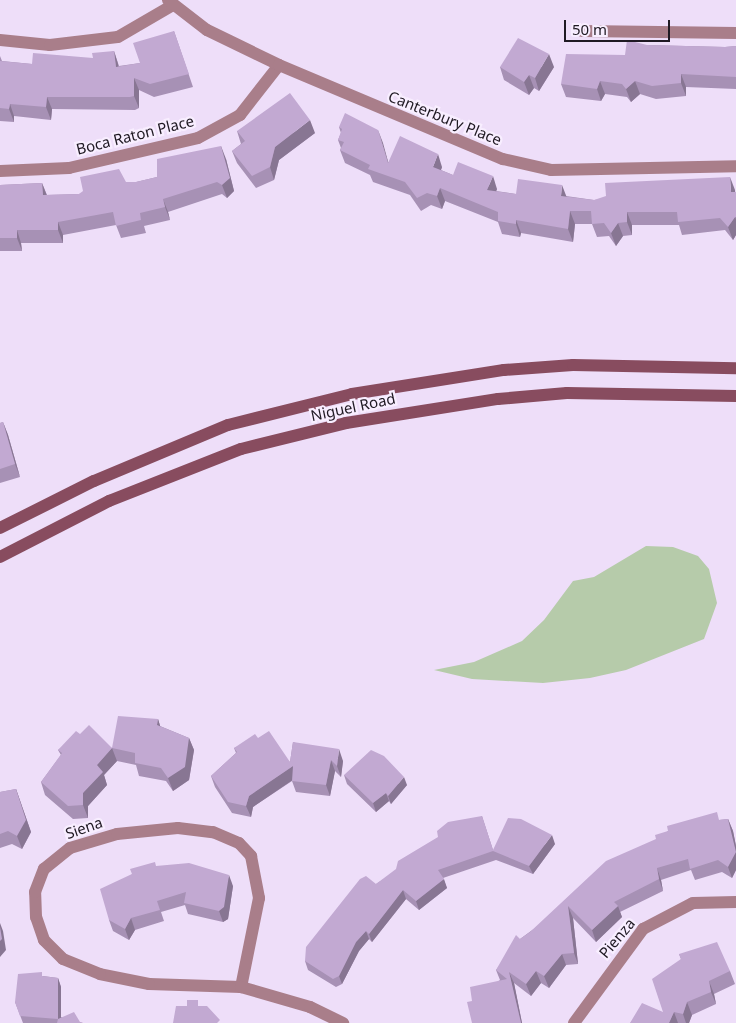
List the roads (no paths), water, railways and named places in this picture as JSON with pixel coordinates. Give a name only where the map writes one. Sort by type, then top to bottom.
[{"type":"main road","name":"Niguel Road","points":[[0,528],[94,480],[228,425],[352,394],[504,370],[573,365],[736,368]]},
{"type":"main road","name":"Niguel Road","points":[[0,557],[109,501],[241,449],[346,423],[498,399],[567,393],[736,396]]},
{"type":"street","points":[[0,40],[50,46],[118,37],[170,3]]},
{"type":"street","name":"Canterbury Place","points":[[170,3],[207,30],[279,65],[502,159],[550,170],[736,166]]},
{"type":"street","points":[[582,31],[736,33]]},
{"type":"street","name":"Boca Raton Place","points":[[0,170],[69,168],[198,138],[240,115],[279,65]]},
{"type":"street","name":"Siena","points":[[241,987],[259,898],[251,856],[239,844],[212,832],[178,828],[117,834],[70,848],[44,869],[35,892],[36,917],[44,940],[63,960],[100,974],[149,984],[241,987],[310,1007],[343,1023]]},
{"type":"street","name":"Pienza","points":[[574,1023],[643,929],[693,903],[736,902]]}]
